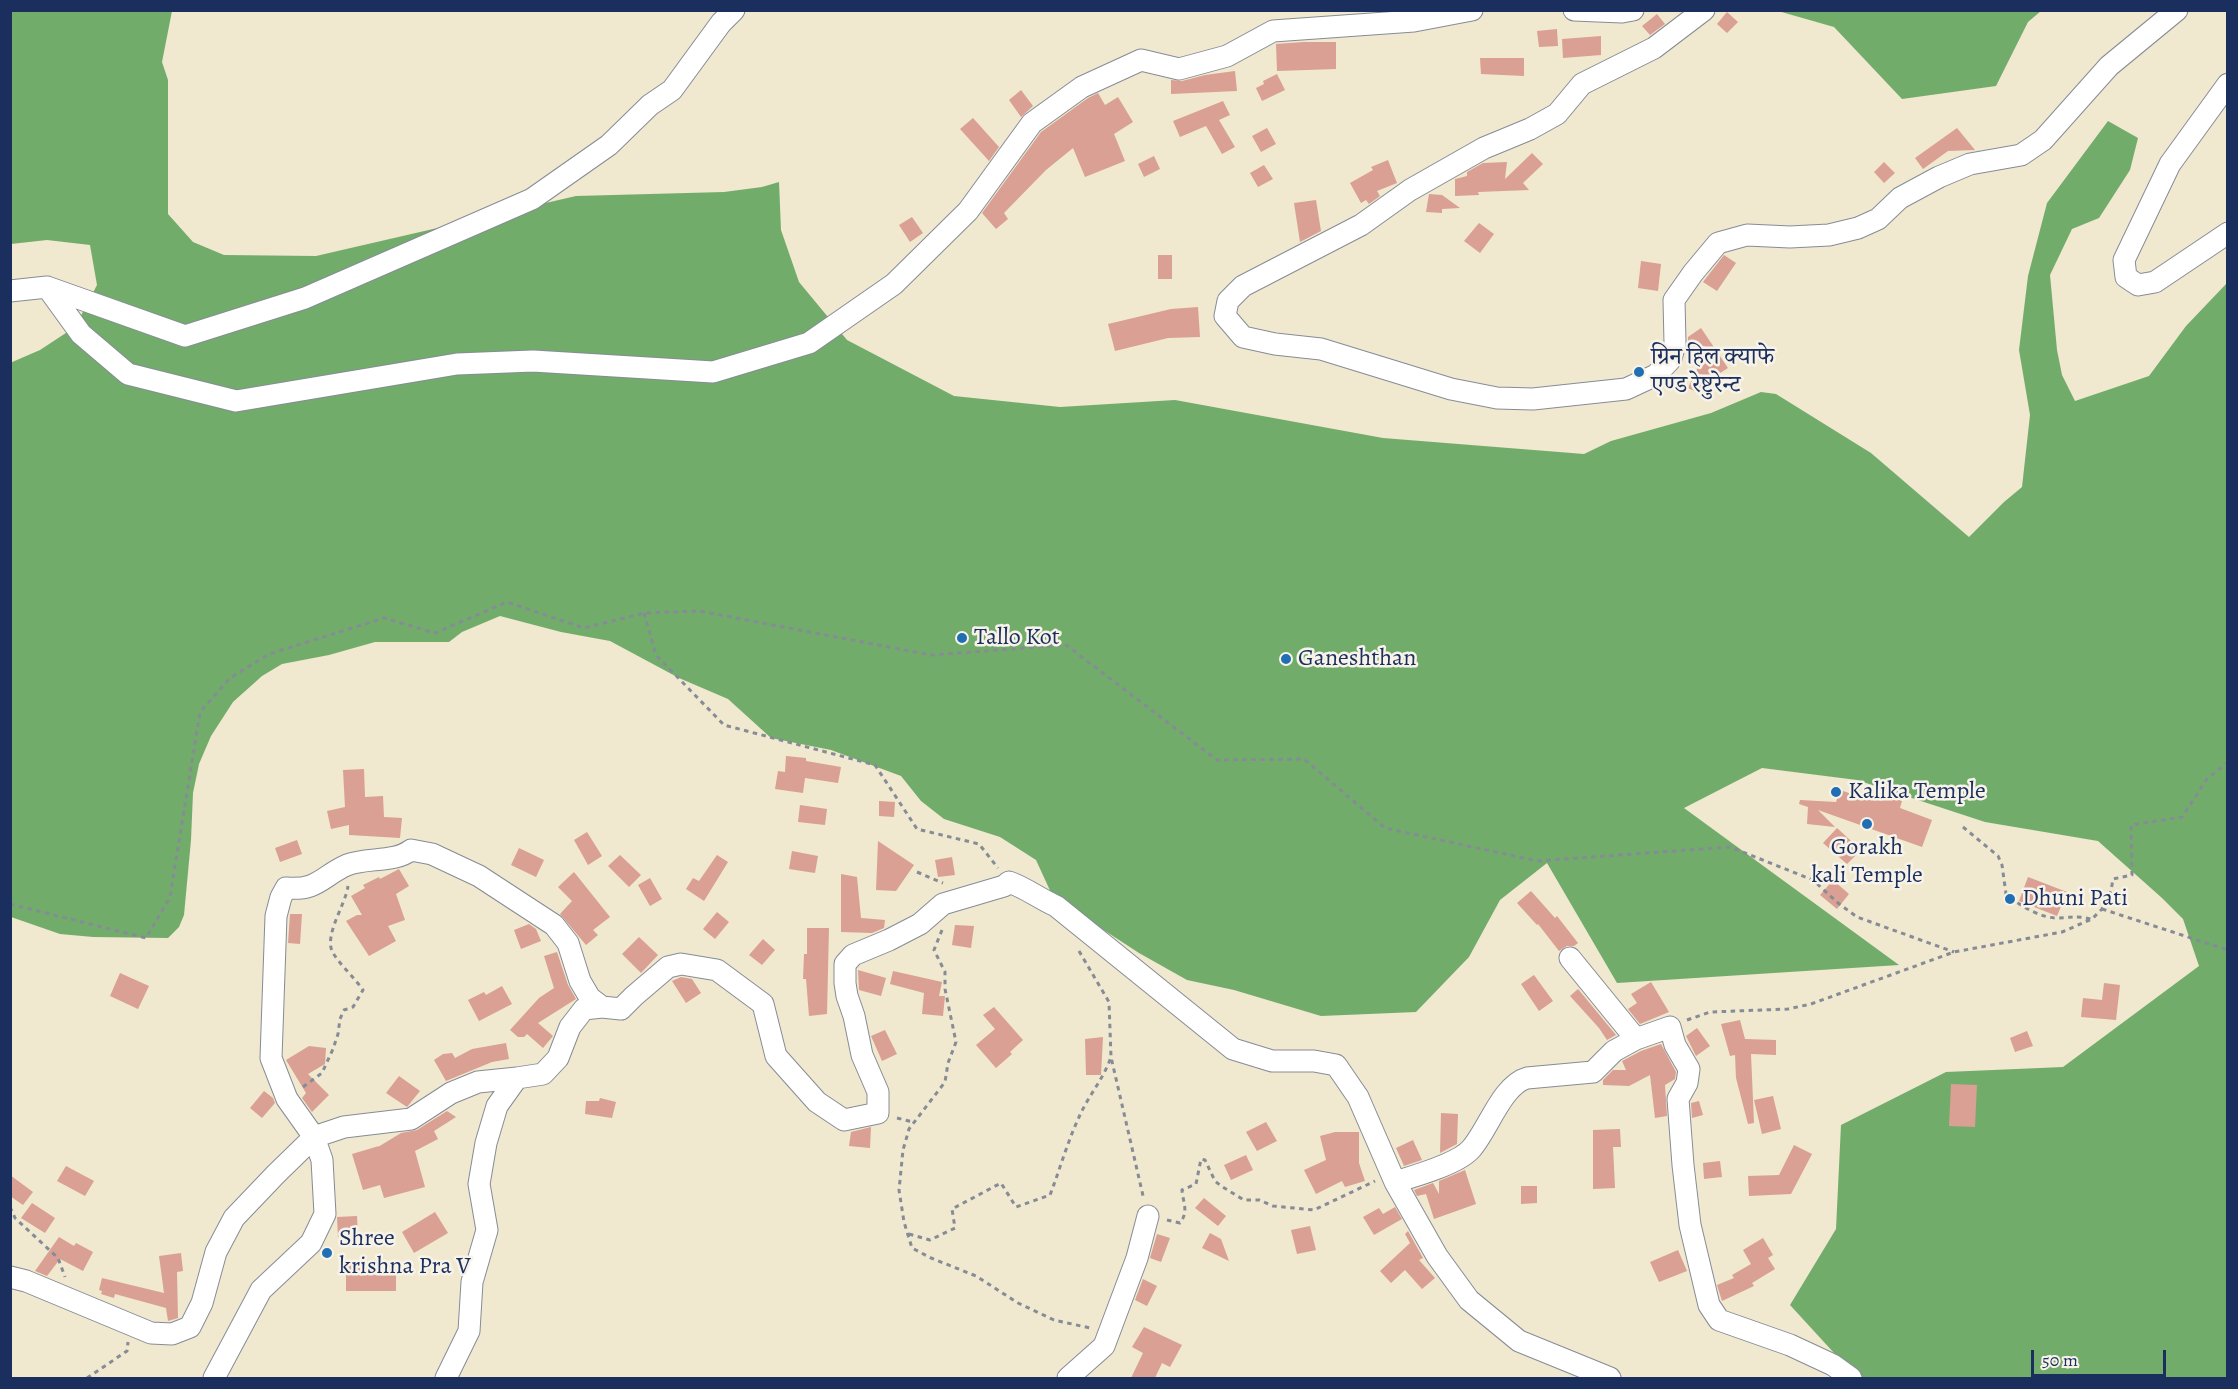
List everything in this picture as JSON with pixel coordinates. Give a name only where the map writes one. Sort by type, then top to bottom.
[{"type":"street","points":[[10,291],[46,287],[185,336],[305,298],[532,199],[609,146],[650,105],[672,90],[721,23],[734,10]]},
{"type":"street","points":[[46,287],[81,334],[128,374],[236,400],[457,364],[533,361],[713,372],[809,343],[894,284],[968,211],[1032,123],[1082,87],[1141,60],[1179,69],[1227,56],[1273,31],[1414,21],[1472,10]]},
{"type":"street","points":[[1574,10],[1622,12],[1633,10]]},
{"type":"street","points":[[1704,10],[1654,48],[1582,84],[1557,114],[1530,129],[1484,148],[1410,190],[1361,225],[1244,286],[1228,301],[1225,316],[1243,337],[1275,344],[1321,349],[1451,389],[1497,398],[1533,399],[1626,389],[1656,375],[1671,359],[1675,342],[1674,300],[1718,243],[1747,235],[1790,237],[1829,235],[1858,228],[1878,219],[1900,198],[1939,177],[1970,164],[2021,155],[2043,140],[2109,66],[2178,10]]},
{"type":"street","points":[[2228,84],[2170,164],[2124,260],[2127,277],[2138,285],[2155,282],[2228,233]]},
{"type":"street","points":[[214,1378],[261,1290],[311,1243],[325,1214],[322,1160],[314,1137],[287,1099],[271,1058],[276,916],[286,888],[296,889],[319,883],[347,865],[378,858],[404,856],[411,850],[432,854],[479,876],[554,925],[568,944],[580,981],[590,998],[602,1007]]},
{"type":"street","points":[[10,1276],[151,1333],[172,1334],[190,1327],[202,1303],[216,1252],[234,1218],[314,1137],[344,1127],[411,1119],[451,1093],[478,1082],[543,1074],[558,1058],[570,1027],[584,1009],[602,1007],[621,1009],[668,967],[681,964],[717,970],[763,1004],[776,1056],[817,1102],[844,1120],[878,1113],[878,1092],[862,1056],[854,1016],[847,996],[845,964],[854,955],[920,924],[943,904],[1004,886],[1009,882],[1023,887],[1036,897],[1056,906],[1233,1049],[1272,1061],[1314,1061],[1336,1065],[1358,1097],[1393,1178],[1437,1257],[1469,1300],[1519,1341],[1610,1378]]},
{"type":"street","points":[[1570,958],[1636,1039]]},
{"type":"street","points":[[1393,1178],[1435,1170],[1470,1151],[1518,1080],[1593,1072],[1614,1051],[1636,1039],[1670,1027],[1675,1045],[1689,1069],[1687,1083],[1678,1099],[1683,1165],[1690,1226],[1709,1305],[1719,1320],[1790,1345],[1833,1365],[1851,1378]]},
{"type":"street","points":[[446,1378],[469,1331],[472,1282],[488,1230],[479,1184],[486,1143],[497,1106],[517,1078]]},
{"type":"street","points":[[1068,1378],[1104,1346],[1137,1258],[1148,1216]]},
{"type":"path","points":[[10,904],[146,938],[170,897],[200,712],[230,678],[269,654],[384,618],[435,633],[507,602],[584,628],[644,613],[699,611],[931,655],[1066,645],[1217,760],[1304,759],[1385,828],[1537,861],[1730,847],[1813,880],[1857,917],[1954,952]]},
{"type":"path","points":[[644,613],[656,655],[724,725],[875,765],[917,829],[979,844],[1009,882]]},
{"type":"path","points":[[1670,1027],[1710,1012],[1788,1009],[1811,1004],[1954,952],[2062,932],[2092,919],[2103,909],[2111,891],[2113,879],[2132,874],[2131,825],[2182,817],[2207,779],[2228,762]]},
{"type":"path","points":[[1963,827],[1998,856],[2002,865],[2006,894],[2016,903],[2056,918],[2077,916],[2092,919]]},
{"type":"path","points":[[287,1099],[322,1074],[333,1049],[344,1010],[353,1007],[363,990],[332,951],[331,940],[335,924],[348,892],[350,874],[347,865]]},
{"type":"path","points":[[917,872],[944,884],[956,900],[934,950],[945,972],[945,989],[956,1042],[948,1063],[945,1082],[909,1129],[903,1150],[899,1190],[904,1222],[912,1248],[976,1276],[1018,1302],[1054,1320],[1109,1333]]},
{"type":"path","points":[[2103,909],[2228,950]]},
{"type":"path","points":[[1074,945],[1109,1002],[1111,1057],[1148,1216],[1180,1222],[1186,1211],[1182,1190],[1196,1184],[1201,1160],[1205,1160],[1215,1181],[1244,1200],[1259,1200],[1273,1206],[1314,1210],[1393,1178]]},
{"type":"path","points":[[909,1234],[930,1240],[955,1227],[952,1209],[1001,1183],[1016,1208],[1050,1195],[1079,1116],[1095,1085],[1106,1074],[1111,1057]]},
{"type":"path","points":[[10,1208],[15,1218],[58,1258],[75,1301]]},
{"type":"path","points":[[87,1378],[127,1351],[128,1339],[124,1322]]},
{"type":"green space","points":[[11,11],[172,11],[162,62],[168,80],[168,214],[193,242],[224,255],[316,256],[576,196],[724,192],[762,187],[779,182],[781,230],[799,282],[847,340],[954,396],[1060,407],[1175,400],[1383,438],[1584,454],[1611,441],[1711,413],[1761,392],[1776,394],[1871,453],[1969,537],[2022,487],[2030,415],[2019,350],[2028,276],[2047,203],[2108,121],[2138,138],[2130,170],[2099,218],[2072,229],[2050,275],[2057,350],[2062,375],[2075,401],[2149,376],[2186,326],[2227,283],[2227,1378],[1857,1378],[1790,1305],[1836,1229],[1841,1125],[1946,1072],[2063,1067],[2199,966],[2183,919],[2098,841],[1985,822],[1857,780],[1762,768],[1684,808],[1899,965],[1617,983],[1547,863],[1500,900],[1469,957],[1416,1012],[1321,1016],[1234,990],[1187,980],[1139,953],[1053,897],[1036,860],[1000,837],[944,819],[921,801],[901,776],[831,750],[771,738],[728,699],[679,678],[610,641],[561,632],[500,616],[462,632],[449,642],[375,642],[329,655],[282,664],[262,676],[233,702],[211,736],[199,764],[193,793],[184,915],[179,927],[168,938],[60,934],[11,917],[10,363],[40,350],[75,327],[97,285],[90,245],[47,240],[11,244]]},
{"type":"green space","points":[[1778,11],[2041,11],[2028,22],[1996,86],[1902,99],[1834,27]]},
{"type":"building","points":[[1727,12],[1738,22],[1727,33],[1717,24]]},
{"type":"building","points":[[1657,14],[1665,24],[1650,35],[1642,26]]},
{"type":"building","points":[[1557,29],[1558,46],[1539,47],[1537,31]]},
{"type":"building","points":[[1601,36],[1601,55],[1563,58],[1562,39]]},
{"type":"building","points":[[1336,42],[1336,69],[1277,71],[1276,44]]},
{"type":"building","points":[[1480,58],[1524,58],[1524,76],[1481,74]]},
{"type":"building","points":[[1235,71],[1237,91],[1171,94],[1171,80],[1182,81]]},
{"type":"building","points":[[1277,74],[1285,90],[1262,101],[1256,88],[1264,84],[1263,81]]},
{"type":"building","points":[[1021,90],[1033,106],[1021,117],[1009,100]]},
{"type":"building","points":[[1098,93],[1105,105],[1118,97],[1133,122],[1114,134],[1125,161],[1085,177],[1073,148],[1046,170],[1004,213],[1008,219],[996,229],[982,213],[1041,132]]},
{"type":"building","points":[[1223,101],[1230,115],[1219,120],[1235,147],[1222,154],[1206,126],[1180,137],[1173,121]]},
{"type":"building","points":[[973,118],[999,147],[989,161],[960,129]]},
{"type":"building","points":[[1267,128],[1276,144],[1261,152],[1252,136]]},
{"type":"building","points":[[1957,128],[1975,150],[1948,151],[1923,169],[1915,158]]},
{"type":"building","points":[[1532,153],[1543,164],[1523,183],[1529,190],[1478,192],[1479,195],[1455,196],[1455,179],[1467,176],[1467,172],[1483,163],[1507,162],[1505,179]]},
{"type":"building","points":[[1154,156],[1160,169],[1144,177],[1138,164]]},
{"type":"building","points":[[1388,160],[1397,183],[1377,191],[1380,196],[1369,204],[1366,200],[1361,203],[1350,183],[1373,170],[1371,167]]},
{"type":"building","points":[[1884,162],[1895,173],[1884,183],[1874,172]]},
{"type":"building","points":[[1264,165],[1273,179],[1258,187],[1250,173]]},
{"type":"building","points":[[1429,194],[1442,195],[1460,208],[1442,209],[1442,213],[1426,212]]},
{"type":"building","points":[[1316,200],[1321,231],[1300,242],[1294,203]]},
{"type":"building","points":[[912,217],[923,233],[910,242],[899,225]]},
{"type":"building","points":[[1479,223],[1494,234],[1480,253],[1464,241]]},
{"type":"building","points":[[1158,255],[1172,255],[1172,279],[1158,279]]},
{"type":"building","points":[[1724,255],[1736,263],[1717,291],[1703,282]]},
{"type":"building","points":[[1641,261],[1661,264],[1658,291],[1638,288]]},
{"type":"building","points":[[1198,307],[1200,337],[1168,338],[1115,351],[1108,324],[1171,309]]},
{"type":"building","points":[[1701,328],[1728,368],[1714,377],[1705,396],[1688,388],[1701,361],[1688,342],[1688,337]]},
{"type":"building","points":[[786,756],[806,758],[806,761],[841,767],[838,783],[805,778],[803,793],[775,789],[778,771],[785,772]]},
{"type":"building","points":[[364,769],[365,797],[383,796],[384,817],[402,818],[400,838],[349,835],[349,825],[331,829],[327,811],[345,807],[343,770]]},
{"type":"building","points":[[1840,790],[1867,799],[1871,790],[1902,801],[1900,808],[1932,820],[1922,847],[1818,810],[1835,827],[1807,824],[1808,807],[1799,804],[1800,800],[1836,802]]},
{"type":"building","points":[[879,801],[895,802],[894,817],[879,816]]},
{"type":"building","points":[[800,805],[827,809],[825,825],[798,822]]},
{"type":"building","points":[[1837,828],[1861,850],[1847,864],[1823,843]]},
{"type":"building","points":[[587,832],[602,856],[588,865],[574,840]]},
{"type":"building","points":[[297,840],[302,854],[280,862],[275,848]]},
{"type":"building","points":[[878,841],[914,865],[896,891],[876,890]]},
{"type":"building","points":[[519,848],[544,860],[536,877],[511,865]]},
{"type":"building","points":[[792,851],[818,856],[815,873],[789,869]]},
{"type":"building","points":[[620,855],[641,875],[629,887],[608,866]]},
{"type":"building","points":[[717,855],[728,862],[704,901],[686,889],[693,878],[699,881]]},
{"type":"building","points":[[952,857],[955,875],[938,877],[935,860]]},
{"type":"building","points":[[399,869],[409,886],[396,894],[405,920],[388,926],[396,941],[369,956],[346,921],[362,915],[351,896],[365,888],[363,885]]},
{"type":"building","points":[[574,872],[610,917],[593,930],[598,935],[586,945],[560,914],[572,901],[558,887]]},
{"type":"building","points":[[841,874],[857,877],[861,918],[885,920],[884,928],[872,933],[841,932]]},
{"type":"building","points":[[2028,877],[2067,892],[2057,916],[2019,901]]},
{"type":"building","points":[[650,878],[662,899],[650,906],[638,885]]},
{"type":"building","points":[[1833,880],[1849,894],[1837,909],[1820,895]]},
{"type":"building","points":[[1531,891],[1555,918],[1557,916],[1578,943],[1559,951],[1538,924],[1517,903]]},
{"type":"building","points":[[717,912],[729,922],[715,939],[703,929]]},
{"type":"building","points":[[290,914],[302,914],[300,944],[288,943]]},
{"type":"building","points":[[529,924],[536,929],[541,941],[521,949],[514,930]]},
{"type":"building","points":[[955,925],[974,926],[971,948],[952,945]]},
{"type":"building","points":[[807,928],[829,928],[827,1014],[809,1016],[806,979],[803,979],[804,954],[807,954]]},
{"type":"building","points":[[639,937],[658,955],[641,973],[622,954]]},
{"type":"building","points":[[763,939],[775,950],[762,965],[749,955]]},
{"type":"building","points":[[557,952],[568,985],[576,999],[538,1023],[553,1036],[543,1048],[527,1034],[524,1037],[518,1037],[510,1030],[539,998],[554,988],[544,956]]},
{"type":"building","points":[[858,970],[886,978],[881,996],[859,990]]},
{"type":"building","points":[[893,971],[942,982],[939,996],[945,996],[943,1016],[922,1014],[924,993],[890,984]]},
{"type":"building","points":[[120,973],[149,986],[138,1009],[110,996]]},
{"type":"building","points":[[1534,975],[1553,1001],[1539,1011],[1521,984]]},
{"type":"building","points":[[681,977],[692,979],[701,993],[686,1003],[672,981]]},
{"type":"building","points":[[1651,982],[1669,1012],[1640,1024],[1628,1009],[1637,1003],[1631,994]]},
{"type":"building","points":[[2104,983],[2120,985],[2116,1020],[2081,1017],[2083,998],[2102,1000]]},
{"type":"building","points":[[502,986],[512,1004],[479,1021],[468,1000],[484,992],[486,995]]},
{"type":"building","points":[[1578,989],[1616,1035],[1607,1040],[1570,996]]},
{"type":"building","points":[[994,1007],[1023,1040],[996,1068],[976,1045],[995,1029],[983,1015]]},
{"type":"building","points":[[1740,1020],[1745,1039],[1776,1040],[1776,1055],[1751,1054],[1754,1123],[1748,1124],[1736,1078],[1735,1055],[1730,1056],[1721,1024]]},
{"type":"building","points":[[1697,1028],[1710,1046],[1696,1056],[1686,1036]]},
{"type":"building","points":[[885,1030],[897,1054],[882,1061],[871,1036]]},
{"type":"building","points":[[2027,1031],[2033,1046],[2015,1052],[2010,1038]]},
{"type":"building","points":[[1103,1037],[1101,1075],[1086,1075],[1085,1039]]},
{"type":"building","points":[[506,1043],[509,1059],[492,1062],[446,1081],[434,1060],[443,1054],[452,1053],[455,1058],[472,1049]]},
{"type":"building","points":[[1661,1044],[1676,1072],[1675,1079],[1665,1085],[1667,1116],[1655,1118],[1650,1075],[1629,1086],[1603,1085],[1603,1080],[1613,1070],[1626,1070],[1622,1061]]},
{"type":"building","points":[[309,1046],[326,1048],[325,1064],[308,1074],[329,1095],[312,1112],[302,1098],[306,1093],[286,1060]]},
{"type":"building","points":[[399,1076],[420,1091],[407,1107],[386,1093]]},
{"type":"building","points":[[1951,1084],[1977,1085],[1975,1127],[1949,1126]]},
{"type":"building","points":[[264,1091],[273,1098],[275,1103],[262,1118],[250,1108]]},
{"type":"building","points":[[1773,1096],[1781,1129],[1762,1134],[1754,1100]]},
{"type":"building","points":[[600,1098],[616,1102],[612,1118],[585,1114],[586,1101],[599,1101]]},
{"type":"building","points":[[1699,1101],[1703,1115],[1692,1118],[1691,1103]]},
{"type":"building","points":[[447,1111],[456,1117],[434,1131],[438,1139],[415,1151],[425,1187],[384,1198],[380,1185],[363,1190],[352,1154],[378,1147],[401,1133],[417,1130]]},
{"type":"building","points":[[1441,1113],[1458,1114],[1457,1144],[1440,1153]]},
{"type":"building","points":[[1266,1122],[1277,1141],[1257,1151],[1246,1132]]},
{"type":"building","points":[[871,1127],[870,1148],[849,1146],[851,1132]]},
{"type":"building","points":[[1620,1129],[1621,1147],[1613,1147],[1615,1188],[1593,1189],[1593,1130]]},
{"type":"building","points":[[1335,1132],[1359,1132],[1359,1163],[1365,1181],[1345,1187],[1342,1181],[1316,1194],[1304,1170],[1326,1160],[1320,1136]]},
{"type":"building","points":[[1413,1140],[1422,1160],[1404,1166],[1396,1148]]},
{"type":"building","points":[[1794,1145],[1812,1154],[1791,1194],[1749,1196],[1748,1176],[1779,1175]]},
{"type":"building","points":[[1246,1155],[1253,1170],[1231,1180],[1224,1165]]},
{"type":"building","points":[[1720,1161],[1722,1177],[1704,1179],[1703,1163]]},
{"type":"building","points":[[66,1166],[94,1181],[85,1196],[57,1181]]},
{"type":"building","points":[[1465,1170],[1476,1204],[1434,1219],[1426,1194],[1417,1196],[1414,1190],[1433,1183],[1439,1194],[1439,1181]]},
{"type":"building","points":[[10,1175],[33,1192],[23,1205],[10,1196]]},
{"type":"building","points":[[1521,1186],[1537,1186],[1537,1203],[1521,1204]]},
{"type":"building","points":[[1204,1198],[1226,1216],[1218,1226],[1195,1208]]},
{"type":"building","points":[[32,1203],[55,1218],[45,1233],[21,1218]]},
{"type":"building","points":[[1395,1207],[1402,1219],[1374,1235],[1363,1217],[1379,1208],[1383,1214]]},
{"type":"building","points":[[435,1212],[448,1233],[414,1253],[402,1232]]},
{"type":"building","points":[[357,1216],[358,1236],[338,1237],[337,1217]]},
{"type":"building","points":[[1310,1226],[1316,1250],[1297,1254],[1291,1230]]},
{"type":"building","points":[[1408,1231],[1423,1258],[1419,1260],[1435,1278],[1422,1289],[1405,1270],[1391,1283],[1380,1271],[1410,1243],[1405,1234]]},
{"type":"building","points":[[1210,1233],[1221,1239],[1229,1261],[1202,1248]]},
{"type":"building","points":[[1157,1234],[1170,1238],[1161,1262],[1150,1258]]},
{"type":"building","points":[[59,1237],[74,1246],[76,1243],[93,1252],[83,1271],[60,1259],[47,1276],[35,1271]]},
{"type":"building","points":[[1763,1238],[1773,1255],[1768,1258],[1775,1269],[1752,1283],[1754,1286],[1722,1301],[1717,1285],[1734,1278],[1732,1275],[1751,1264],[1743,1250]]},
{"type":"building","points":[[1678,1250],[1687,1271],[1659,1282],[1650,1262]]},
{"type":"building","points":[[181,1253],[183,1271],[177,1272],[178,1318],[168,1321],[166,1308],[115,1294],[114,1298],[101,1294],[102,1291],[99,1290],[102,1278],[164,1293],[159,1256]]},
{"type":"building","points":[[346,1265],[396,1265],[396,1291],[346,1291]]},
{"type":"building","points":[[1143,1279],[1157,1286],[1147,1306],[1135,1300]]},
{"type":"building","points":[[1144,1327],[1182,1345],[1170,1367],[1162,1363],[1155,1378],[1131,1378],[1143,1353],[1132,1347]]},
{"type":"place","name":"ग्रिन हिल क्याफे एण्ड रेष्टुरेन्ट","points":[[1639,372]]},
{"type":"place","name":"Tallo Kot","points":[[962,638]]},
{"type":"place","name":"Ganeshthan","points":[[1286,659]]},
{"type":"place","name":"Kalika Temple","points":[[1836,792]]},
{"type":"place","name":"Gorakh kali Temple","points":[[1867,824]]},
{"type":"place","name":"Dhuni Pati","points":[[2010,899]]},
{"type":"place","name":"Shree krishna Pra V","points":[[327,1253]]}]
